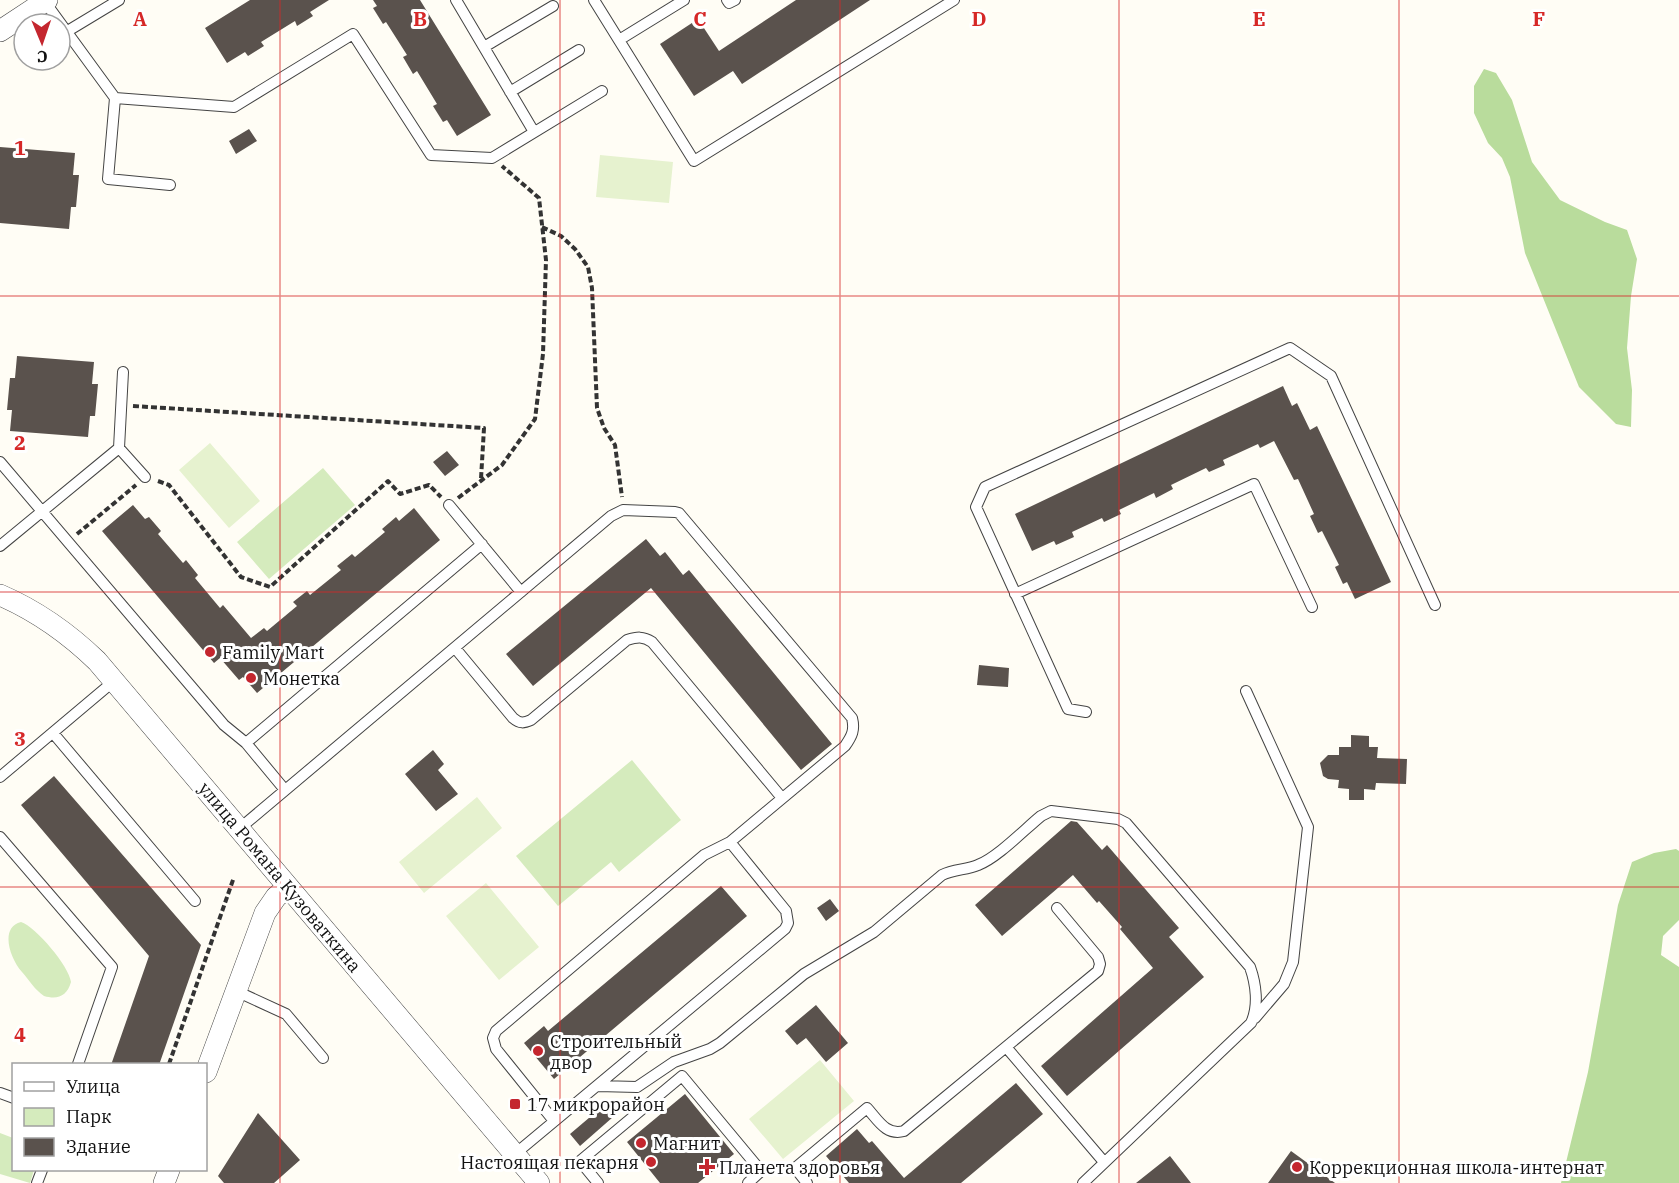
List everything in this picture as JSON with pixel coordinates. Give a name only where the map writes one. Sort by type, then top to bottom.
[{"type":"street","points":[[0,31],[46,1]]},
{"type":"street","name":"улица Романа Кузоваткина","points":[[0,595],[40,615],[81,645],[539,1183]]},
{"type":"street","points":[[207,1069],[265,913],[270,904],[288,887]]},
{"type":"lane","points":[[72,28],[118,0]]},
{"type":"lane","points":[[594,0],[694,161],[954,0]]},
{"type":"lane","points":[[619,40],[684,0]]},
{"type":"lane","points":[[727,0],[729,3],[735,0]]},
{"type":"lane","points":[[460,1],[534,132]]},
{"type":"lane","points":[[484,47],[553,6]]},
{"type":"lane","points":[[115,98],[234,107],[353,34],[431,155],[492,158],[602,91]]},
{"type":"lane","points":[[72,40],[115,98],[108,179],[170,184]]},
{"type":"lane","points":[[510,92],[579,50]]},
{"type":"lane","points":[[1086,712],[1068,709],[1015,594],[976,507],[985,487],[1290,348],[1331,376],[1435,605]]},
{"type":"lane","points":[[123,372],[119,448],[145,477]]},
{"type":"lane","points":[[0,546],[119,448]]},
{"type":"lane","points":[[0,462],[224,725],[246,743],[285,790]]},
{"type":"lane","points":[[1015,594],[1254,484],[1312,607]]},
{"type":"lane","points":[[449,505],[521,592]]},
{"type":"lane","points":[[239,829],[612,516],[623,510],[675,512],[682,516],[852,718],[854,727],[851,737],[844,746],[730,842],[704,855],[496,1031],[493,1038],[496,1049],[554,1121]]},
{"type":"lane","points":[[246,743],[482,544]]},
{"type":"lane","points":[[455,648],[513,718],[524,723],[531,720],[627,640],[645,637],[652,642],[782,798]]},
{"type":"lane","points":[[0,777],[114,681]]},
{"type":"lane","points":[[1083,1183],[1251,1023],[1284,984],[1293,962],[1308,827],[1246,691]]},
{"type":"lane","points":[[53,733],[195,901]]},
{"type":"lane","points":[[598,1086],[637,1087],[674,1062],[720,1043],[804,974],[874,932],[942,874],[977,866],[987,861],[1041,816],[1051,811],[1118,819],[1126,823],[1250,967],[1255,979],[1256,1013],[1251,1023]]},
{"type":"lane","points":[[0,837],[112,967],[79,1063]]},
{"type":"lane","points":[[514,1154],[785,929],[788,923],[786,911],[730,842]]},
{"type":"lane","points":[[807,1183],[795,1168],[867,1108],[887,1130],[896,1133],[904,1131],[1098,971],[1100,964],[1098,957],[1057,908]]},
{"type":"lane","points":[[236,991],[286,1014],[323,1058]]},
{"type":"lane","points":[[1006,1047],[1104,1162]]},
{"type":"lane","points":[[598,1183],[580,1161],[682,1076],[761,1172],[748,1183]]},
{"type":"path","points":[[449,505],[502,465],[535,419],[543,342],[546,260],[539,198],[492,158]]},
{"type":"path","points":[[542,227],[561,236],[575,249],[588,267],[592,288],[597,408],[604,428],[615,445],[623,510]]},
{"type":"path","points":[[121,405],[484,428],[481,480]]},
{"type":"path","points":[[68,542],[145,477],[169,485],[241,577],[270,587],[388,481],[400,494],[429,485]]},
{"type":"path","points":[[170,1063],[234,877]]},
{"type":"green space","points":[[1484,69],[1496,73],[1512,100],[1532,162],[1560,200],[1627,230],[1637,259],[1631,296],[1627,348],[1632,390],[1631,427],[1616,424],[1579,387],[1525,253],[1510,177],[1502,158],[1488,143],[1474,113],[1474,86]]},
{"type":"green space","points":[[600,155],[673,162],[669,203],[596,197]]},
{"type":"green space","points":[[210,443],[260,501],[229,528],[179,470]]},
{"type":"green space","points":[[323,468],[355,505],[269,579],[237,542]]},
{"type":"green space","points":[[632,760],[681,820],[619,872],[611,862],[558,906],[516,856]]},
{"type":"green space","points":[[477,797],[502,828],[424,893],[399,862]]},
{"type":"green space","points":[[1676,849],[1679,851],[1679,920],[1663,936],[1661,955],[1679,967],[1679,1183],[1561,1183],[1588,1072],[1618,905],[1632,862],[1654,853]]},
{"type":"green space","points":[[486,883],[539,947],[499,980],[446,916]]},
{"type":"green space","points":[[21,922],[43,939],[69,975],[71,982],[67,991],[61,996],[49,997],[41,994],[13,959],[9,943],[10,930]]},
{"type":"green space","points":[[820,1060],[854,1101],[783,1159],[749,1119]]},
{"type":"green space","points":[[0,1133],[12,1138],[12,1171],[34,1171],[30,1183],[0,1174]]},
{"type":"building","points":[[250,0],[329,0],[310,12],[313,16],[297,26],[295,21],[261,42],[264,46],[248,56],[245,52],[227,63],[205,28]]},
{"type":"building","points":[[373,0],[420,0],[491,115],[457,136],[447,120],[443,122],[433,106],[437,104],[417,71],[413,74],[403,57],[407,55],[386,22],[383,24],[373,8],[377,6]]},
{"type":"building","points":[[796,0],[870,0],[742,84],[733,71],[694,96],[660,44],[698,19],[719,51]]},
{"type":"building","points":[[249,129],[257,141],[236,154],[229,141]]},
{"type":"building","points":[[0,147],[75,153],[73,175],[79,175],[76,207],[71,207],[69,229],[0,223]]},
{"type":"building","points":[[17,356],[94,362],[92,384],[98,384],[95,416],[90,416],[88,437],[10,431],[12,410],[7,410],[10,378],[15,378]]},
{"type":"building","points":[[1283,386],[1292,406],[1297,403],[1310,430],[1317,426],[1391,582],[1355,599],[1347,582],[1343,584],[1335,567],[1339,565],[1322,531],[1318,533],[1310,516],[1314,514],[1298,479],[1294,480],[1274,441],[1260,448],[1258,444],[1223,460],[1225,465],[1209,472],[1206,468],[1171,485],[1173,489],[1156,498],[1154,493],[1119,510],[1121,514],[1104,522],[1102,518],[1072,532],[1074,537],[1056,545],[1054,541],[1032,551],[1015,514]]},
{"type":"building","points":[[447,451],[459,465],[445,476],[433,462]]},
{"type":"building","points":[[133,505],[145,519],[149,517],[161,531],[158,534],[183,563],[186,560],[198,575],[195,578],[220,608],[223,605],[251,638],[264,628],[267,631],[297,606],[293,602],[307,591],[310,595],[341,570],[337,566],[352,554],[355,557],[385,532],[382,529],[396,517],[399,521],[414,508],[440,540],[257,693],[243,677],[239,680],[220,658],[214,663],[102,531]]},
{"type":"building","points":[[646,539],[660,556],[665,552],[683,575],[689,570],[832,744],[801,770],[651,588],[533,686],[506,654]]},
{"type":"building","points":[[979,665],[1009,668],[1008,687],[977,685]]},
{"type":"building","points":[[1351,735],[1369,736],[1369,747],[1378,747],[1377,758],[1407,759],[1406,784],[1376,783],[1375,790],[1364,789],[1364,800],[1349,800],[1349,789],[1338,788],[1339,780],[1323,776],[1320,763],[1328,755],[1339,755],[1339,747],[1351,747]]},
{"type":"building","points":[[433,750],[444,764],[438,770],[458,794],[436,811],[405,774]]},
{"type":"building","points":[[54,776],[201,945],[160,1063],[112,1063],[149,956],[21,805]]},
{"type":"building","points":[[1071,821],[1077,822],[1102,850],[1107,845],[1179,928],[1169,937],[1204,977],[1067,1096],[1041,1066],[1153,968],[1120,929],[1122,927],[1073,875],[1002,936],[975,905]]},
{"type":"building","points":[[721,886],[747,916],[554,1079],[524,1043],[544,1026],[548,1031]]},
{"type":"building","points":[[830,899],[839,911],[826,921],[817,908]]},
{"type":"building","points":[[816,1005],[848,1043],[826,1062],[806,1038],[797,1045],[785,1031]]},
{"type":"building","points":[[1016,1083],[1043,1114],[961,1183],[849,1183],[826,1156],[857,1129],[869,1143],[872,1141],[904,1178]]},
{"type":"building","points":[[685,1094],[734,1154],[698,1183],[660,1183],[627,1142]]},
{"type":"building","points":[[603,1106],[613,1117],[580,1146],[570,1134]]},
{"type":"building","points":[[258,1113],[300,1160],[274,1183],[224,1183],[218,1176]]},
{"type":"building","name":"Коррекционная школа-интернат","points":[[1291,1151],[1335,1183],[1268,1183]]},
{"type":"building","points":[[1170,1156],[1191,1183],[1136,1183]]},
{"type":"place","name":"Family Mart","points":[[210,652]]},
{"type":"place","name":"Монетка","points":[[251,678]]},
{"type":"place","name":"Строительный двор","points":[[538,1051]]},
{"type":"place","name":"17 микрорайон","points":[[515,1104]]},
{"type":"place","name":"Магнит","points":[[641,1143]]},
{"type":"place","name":"Настоящая пекарня","points":[[651,1162]]},
{"type":"place","name":"Планета здоровья","points":[[707,1167]]},
{"type":"place","name":"Коррекционная школа-интернат","points":[[1297,1167]]}]
